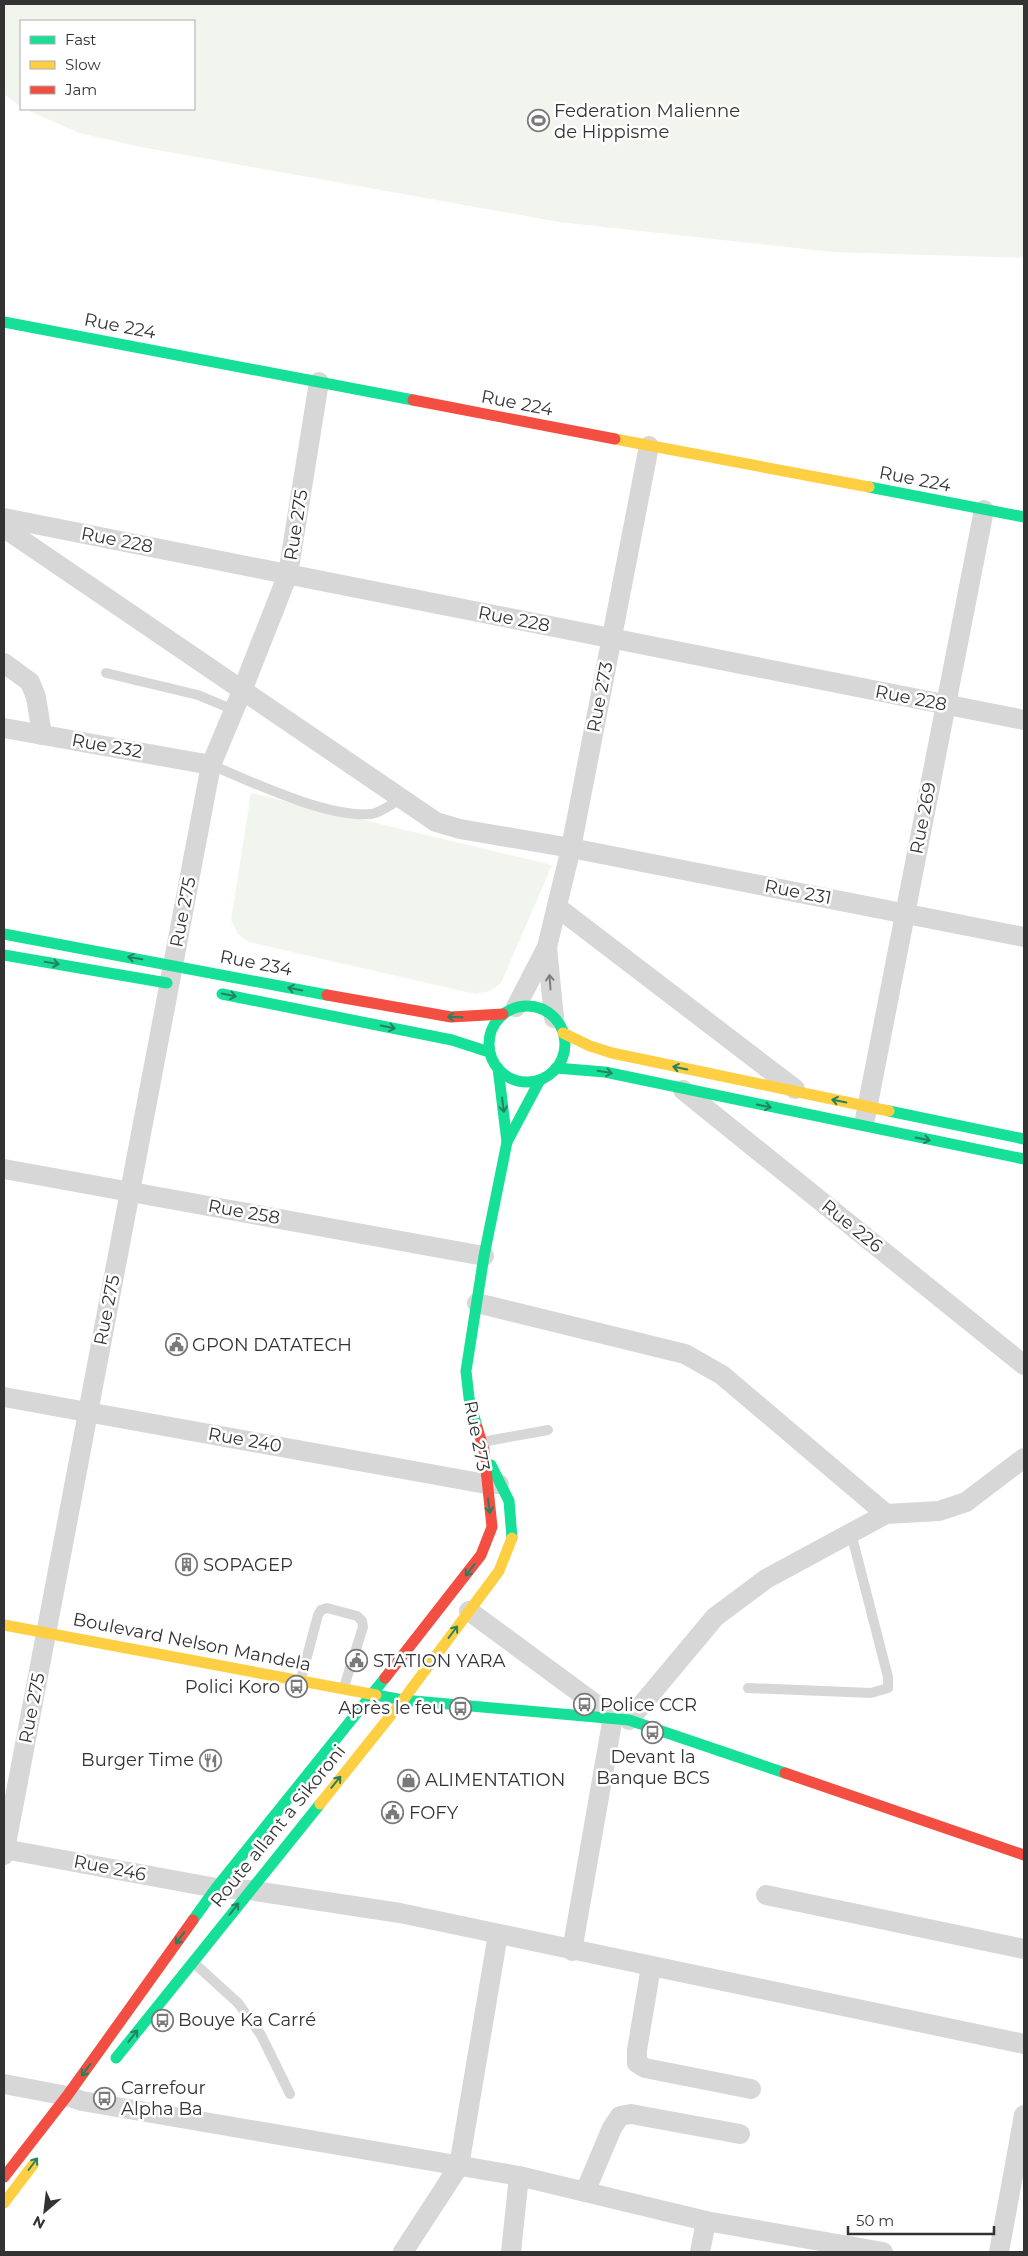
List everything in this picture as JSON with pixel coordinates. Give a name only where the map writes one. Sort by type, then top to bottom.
[{"type":"street","name":"Rue 224","points":[[4,322],[1024,517]]},
{"type":"street","name":"Rue 275","points":[[4,1851],[130,1192],[174,978],[210,765],[242,691],[288,574],[319,382]]},
{"type":"street","name":"Rue 273","points":[[510,1011],[547,947],[557,907],[571,848],[650,446]]},
{"type":"street","name":"Rue 269","points":[[863,1127],[984,510]]},
{"type":"street","name":"Rue 228","points":[[4,518],[1024,720]]},
{"type":"street","name":"Rue 231","points":[[4,528],[436,822],[460,829],[571,848],[1024,937]]},
{"type":"street","points":[[4,663],[30,682],[36,697],[42,735]]},
{"type":"street","name":"Rue 232","points":[[4,728],[210,765]]},
{"type":"street","points":[[557,907],[800,1093]]},
{"type":"street","name":"Rue 234","points":[[4,934],[174,978]]},
{"type":"street","name":"Rue 273","points":[[547,947],[559,1026]]},
{"type":"street","name":"Rue 234","points":[[4,956],[451,1017],[510,1011]]},
{"type":"street","name":"Rue 234","points":[[208,991],[452,1040],[490,1052]]},
{"type":"street","points":[[559,1026],[564,1052],[556,1068],[540,1080],[521,1082],[504,1075],[498,1068],[490,1052],[491,1031],[510,1011],[533,1006],[541,1008],[559,1026],[590,1046],[612,1053],[1024,1139]]},
{"type":"street","name":"Rue 273","points":[[498,1068],[507,1142]]},
{"type":"street","points":[[556,1068],[605,1072],[1024,1159]]},
{"type":"street","name":"Rue 273","points":[[483,1446],[469,1398],[466,1371],[484,1256],[507,1142],[540,1080]]},
{"type":"street","name":"Rue 226","points":[[680,1088],[1024,1365]]},
{"type":"street","name":"Rue 258","points":[[4,1169],[484,1256]]},
{"type":"street","points":[[477,1303],[685,1354],[722,1375],[886,1514]]},
{"type":"street","name":"Rue 240","points":[[4,1397],[493,1484]]},
{"type":"street","name":"Route allant a Sikoroni","points":[[106,2070],[403,1700],[498,1571],[512,1540],[509,1501],[493,1484],[483,1446]]},
{"type":"street","points":[[572,1951],[621,1718],[715,1617],[766,1579],[886,1514],[939,1511],[966,1502],[1024,1458]]},
{"type":"street","name":"Rue 273","points":[[4,2176],[78,2100],[216,1888],[373,1694],[481,1555],[492,1527],[493,1484]]},
{"type":"street","points":[[469,1612],[621,1718]]},
{"type":"street","name":"Boulevard Nelson Mandela","points":[[4,1625],[403,1700],[621,1718],[1024,1855]]},
{"type":"street","name":"Rue 246","points":[[4,1851],[216,1888],[249,1890],[400,1913],[572,1951],[1024,2044]]},
{"type":"street","points":[[766,1895],[1024,1949]]},
{"type":"street","points":[[402,2252],[459,2166],[498,1934]]},
{"type":"street","points":[[651,1967],[637,2050],[637,2063],[645,2068],[751,2089]]},
{"type":"street","points":[[4,2084],[78,2100],[519,2176],[706,2221],[881,2252]]},
{"type":"street","points":[[585,2192],[612,2128],[620,2116],[631,2114],[740,2134]]},
{"type":"street","points":[[999,2252],[1021,2156],[1024,2115]]},
{"type":"street","points":[[4,2203],[40,2156]]},
{"type":"street","points":[[511,2252],[519,2176]]},
{"type":"street","points":[[700,2252],[706,2221]]},
{"type":"lane","points":[[106,673],[198,695],[234,710]]},
{"type":"lane","points":[[210,765],[301,801],[348,813],[373,814],[402,798]]},
{"type":"lane","points":[[483,1446],[548,1430]]},
{"type":"lane","points":[[748,1688],[871,1693],[888,1688],[888,1677],[851,1533]]},
{"type":"lane","points":[[301,1680],[318,1615],[321,1610],[327,1608],[357,1616],[362,1621],[363,1627],[344,1688]]},
{"type":"lane","points":[[192,1961],[238,2003],[261,2035],[290,2094]]},
{"type":"shaded area","name":"Federation Malienne de Hippisme","points":[[4,4],[1024,4],[1024,258],[832,252],[559,222],[141,147],[79,133],[27,110],[195,110],[195,20],[20,20],[20,106],[4,94]]},
{"type":"shaded area","points":[[251,793],[552,865],[501,983],[490,991],[475,994],[249,942],[238,934],[231,920]]},
{"type":"traffic: fast","points":[[4,322],[413,400]]},
{"type":"traffic: fast","points":[[869,487],[1024,517]]},
{"type":"traffic: fast","points":[[4,934],[327,995]]},
{"type":"traffic: fast","points":[[4,955],[167,983]]},
{"type":"traffic: fast","points":[[222,994],[452,1040],[489,1052]]},
{"type":"traffic: fast","points":[[527,1006],[542,1009],[554,1017],[562,1029],[565,1044],[562,1059],[554,1071],[542,1079],[527,1082],[512,1079],[500,1071],[492,1059],[489,1044],[492,1029],[500,1017],[512,1009],[527,1006]]},
{"type":"traffic: fast","points":[[498,1068],[507,1142]]},
{"type":"traffic: fast","points":[[556,1068],[605,1072],[1024,1159]]},
{"type":"traffic: fast","points":[[477,1427],[469,1398],[466,1371],[484,1256],[507,1142],[540,1080]]},
{"type":"traffic: fast","points":[[889,1111],[1024,1139]]},
{"type":"traffic: fast","points":[[491,1465],[509,1501],[512,1538]]},
{"type":"traffic: fast","points":[[193,1920],[216,1888],[385,1678]]},
{"type":"traffic: fast","points":[[376,1695],[403,1700],[629,1720],[785,1773]]},
{"type":"traffic: fast","points":[[116,2058],[320,1804]]},
{"type":"traffic: slow","points":[[615,439],[869,487]]},
{"type":"traffic: slow","points":[[563,1033],[590,1046],[612,1053],[889,1111]]},
{"type":"traffic: slow","points":[[320,1804],[403,1700],[499,1571],[512,1538]]},
{"type":"traffic: slow","points":[[4,1625],[376,1695]]},
{"type":"traffic: slow","points":[[4,2203],[33,2165]]},
{"type":"traffic: jam","points":[[413,400],[615,439]]},
{"type":"traffic: jam","points":[[327,995],[451,1017],[503,1014]]},
{"type":"traffic: jam","points":[[385,1678],[481,1555],[492,1527],[484,1450],[477,1427]]},
{"type":"traffic: jam","points":[[785,1773],[1024,1855]]},
{"type":"traffic: jam","points":[[4,2177],[67,2096],[193,1920]]},
{"type":"place","name":"Federation Malienne de Hippisme","points":[[538,121]]},
{"type":"place","name":"GPON DATATECH","points":[[176,1345]]},
{"type":"place","name":"SOPAGEP","points":[[187,1565]]},
{"type":"place","name":"STATION YARA","points":[[357,1661]]},
{"type":"place","name":"Polici Koro","points":[[296,1687]]},
{"type":"place","name":"Police CCR","points":[[584,1705]]},
{"type":"place","name":"Après le feu","points":[[460,1708]]},
{"type":"place","name":"Devant la Banque BCS","points":[[653,1732]]},
{"type":"place","name":"Burger Time","points":[[210,1760]]},
{"type":"place","name":"ALIMENTATION","points":[[409,1780]]},
{"type":"place","name":"FOFY","points":[[393,1813]]},
{"type":"place","name":"Bouye Ka Carré","points":[[162,2020]]},
{"type":"place","name":"Carrefour Alpha Ba","points":[[105,2098]]}]
